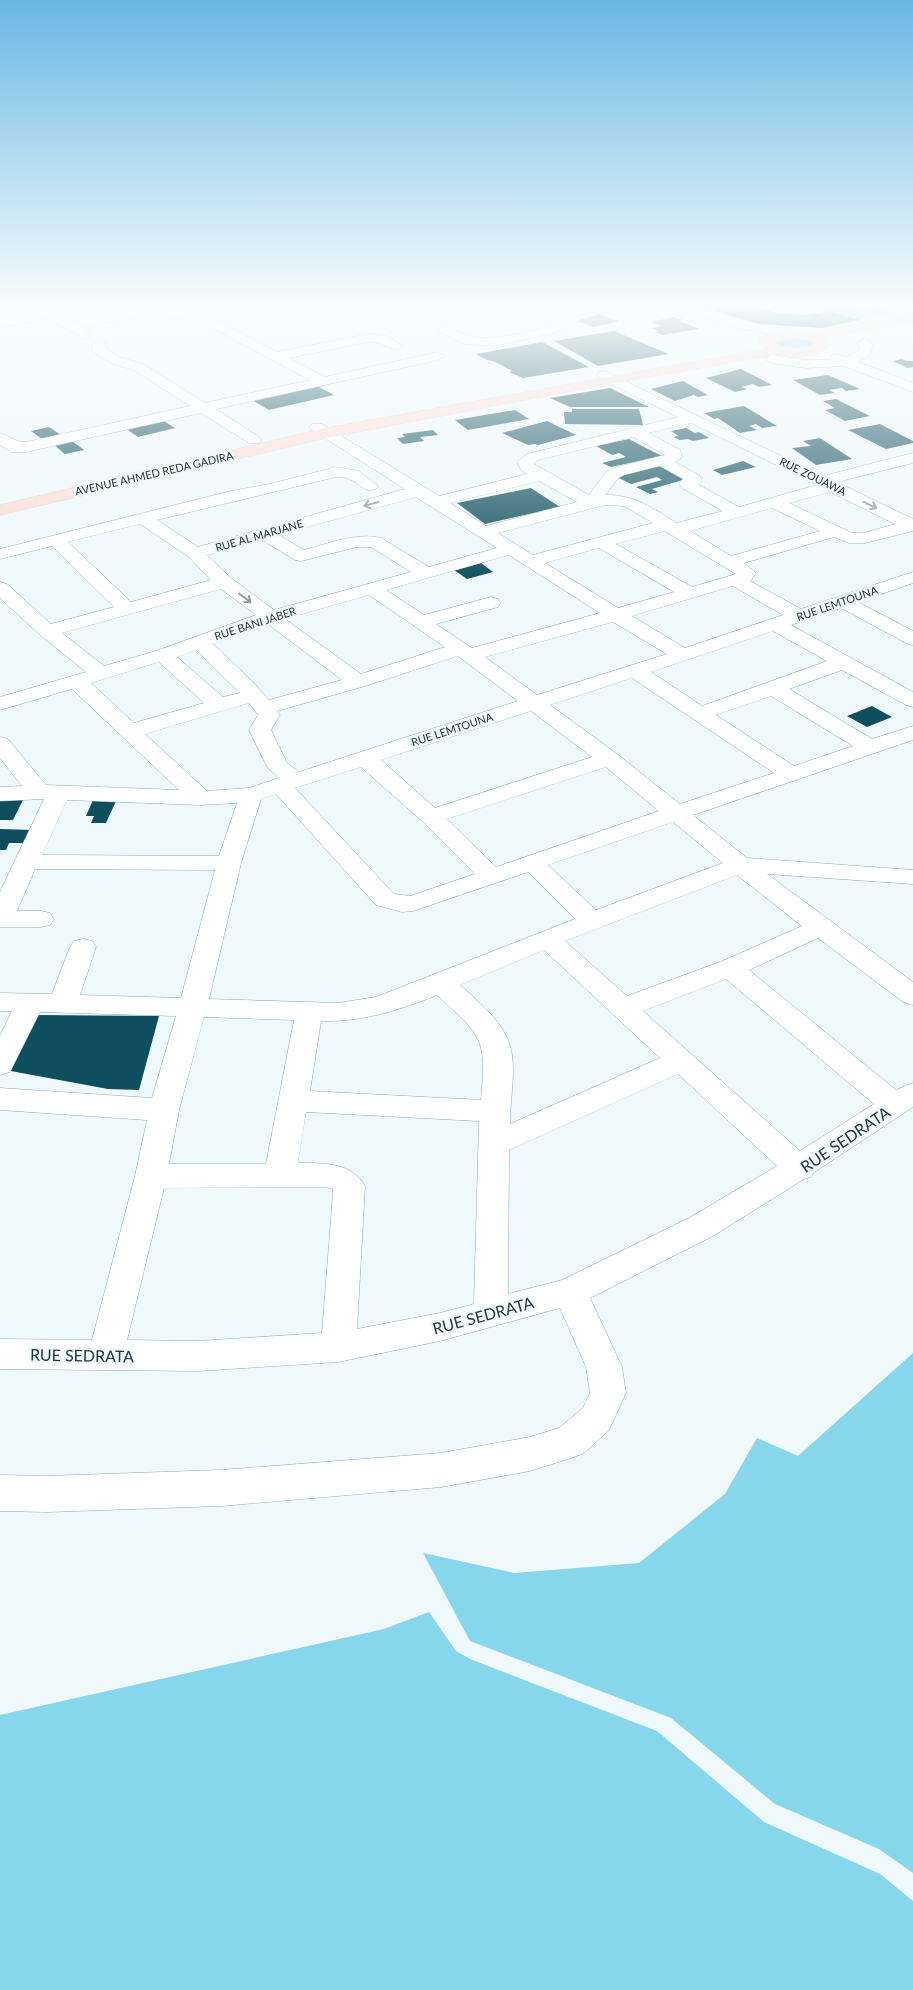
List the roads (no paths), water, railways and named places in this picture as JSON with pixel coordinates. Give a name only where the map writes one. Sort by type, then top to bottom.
[{"type":"main road","name":"AVENUE AHMED REDA GADIRA","points":[[0,501],[254,440],[321,430],[490,399]]},
{"type":"main road","name":"AVENUE AHMED REDA GADIRA","points":[[0,510],[321,430]]},
{"type":"street","points":[[189,399],[254,440]]},
{"type":"street","points":[[0,438],[12,447],[26,447],[243,399]]},
{"type":"street","name":"RUE ZOUAWA","points":[[653,399],[912,525]]},
{"type":"street","points":[[591,503],[527,467],[525,464],[527,460],[692,418]]},
{"type":"street","points":[[321,430],[683,655]]},
{"type":"street","points":[[591,503],[612,474],[674,457],[674,453],[635,432]]},
{"type":"street","points":[[531,561],[601,542],[670,527],[681,528],[738,513],[775,503],[828,484],[913,458]]},
{"type":"street","points":[[662,460],[694,479],[694,481],[687,483],[688,485],[738,513]]},
{"type":"street","points":[[0,554],[239,494],[271,489],[336,472],[353,474],[370,486]]},
{"type":"street","points":[[436,502],[542,475]]},
{"type":"street","name":"RUE AL MARJANE","points":[[358,682],[224,582],[195,553],[418,491]]},
{"type":"street","points":[[130,731],[219,705],[259,701],[358,682],[465,652],[616,615],[742,578],[747,573],[626,500],[613,499],[591,503],[483,532]]},
{"type":"street","points":[[775,503],[849,538],[858,539],[912,525]]},
{"type":"street","points":[[143,518],[195,553]]},
{"type":"street","points":[[729,562],[834,532]]},
{"type":"street","points":[[263,533],[301,556],[357,542],[375,542],[425,572]]},
{"type":"street","points":[[55,540],[128,609]]},
{"type":"street","points":[[601,542],[690,594]]},
{"type":"street","name":"RUE BANI JABER","points":[[2,701],[163,655],[270,617],[512,549]]},
{"type":"street","name":"RUE LEMTOUNA","points":[[0,794],[49,792],[201,798],[251,795],[533,702],[635,671],[913,577]]},
{"type":"street","points":[[735,580],[800,616]]},
{"type":"street","points":[[47,631],[224,582]]},
{"type":"street","points":[[0,588],[9,607],[47,631],[100,673]]},
{"type":"street","points":[[371,588],[465,652],[609,759],[740,865],[904,989]]},
{"type":"street","points":[[842,601],[913,639]]},
{"type":"street","points":[[421,622],[490,603]]},
{"type":"street","points":[[775,624],[842,663],[904,687],[913,701]]},
{"type":"street","points":[[199,642],[259,701],[269,715],[260,730],[288,783],[385,900],[402,904],[413,903],[492,877],[531,862],[913,733]]},
{"type":"street","points":[[163,655],[219,705]]},
{"type":"street","points":[[700,714],[842,663]]},
{"type":"street","points":[[635,671],[792,775]]},
{"type":"street","points":[[75,680],[201,798]]},
{"type":"street","points":[[773,688],[871,748]]},
{"type":"street","points":[[0,744],[49,792],[26,862],[1,919],[41,919]]},
{"type":"street","points":[[365,758],[431,817],[492,877]]},
{"type":"street","points":[[431,817],[609,759]]},
{"type":"street","points":[[106,1355],[151,1176],[164,1110],[193,1006],[229,863],[251,795]]},
{"type":"street","points":[[26,862],[229,863]]},
{"type":"street","points":[[531,862],[592,921]]},
{"type":"street","points":[[0,1002],[193,1006],[309,1012],[359,1011],[379,1006],[441,983],[592,921],[740,865],[913,877]]},
{"type":"street","points":[[622,1008],[730,968],[821,927]]},
{"type":"street","points":[[547,939],[800,1169]]},
{"type":"street","points":[[63,1002],[83,948]]},
{"type":"street","points":[[730,968],[904,1099]]},
{"type":"street","points":[[441,983],[479,1020],[496,1045],[498,1062],[495,1111],[491,1313]]},
{"type":"street","points":[[0,1065],[31,1002]]},
{"type":"street","points":[[280,1174],[309,1012]]},
{"type":"street","points":[[495,1143],[682,1061]]},
{"type":"street","points":[[0,1099],[164,1110]]},
{"type":"street","name":"RUE SEDRATA","points":[[0,1354],[198,1356],[338,1346],[440,1327],[570,1292],[701,1227],[800,1169],[904,1099]]},
{"type":"street","points":[[294,1101],[495,1111]]},
{"type":"street","points":[[151,1176],[326,1175],[344,1181],[349,1186],[338,1346]]},
{"type":"street","points":[[0,1493],[46,1494],[221,1488],[441,1470],[530,1454],[571,1441],[596,1419],[608,1393],[604,1367],[570,1292]]}]
